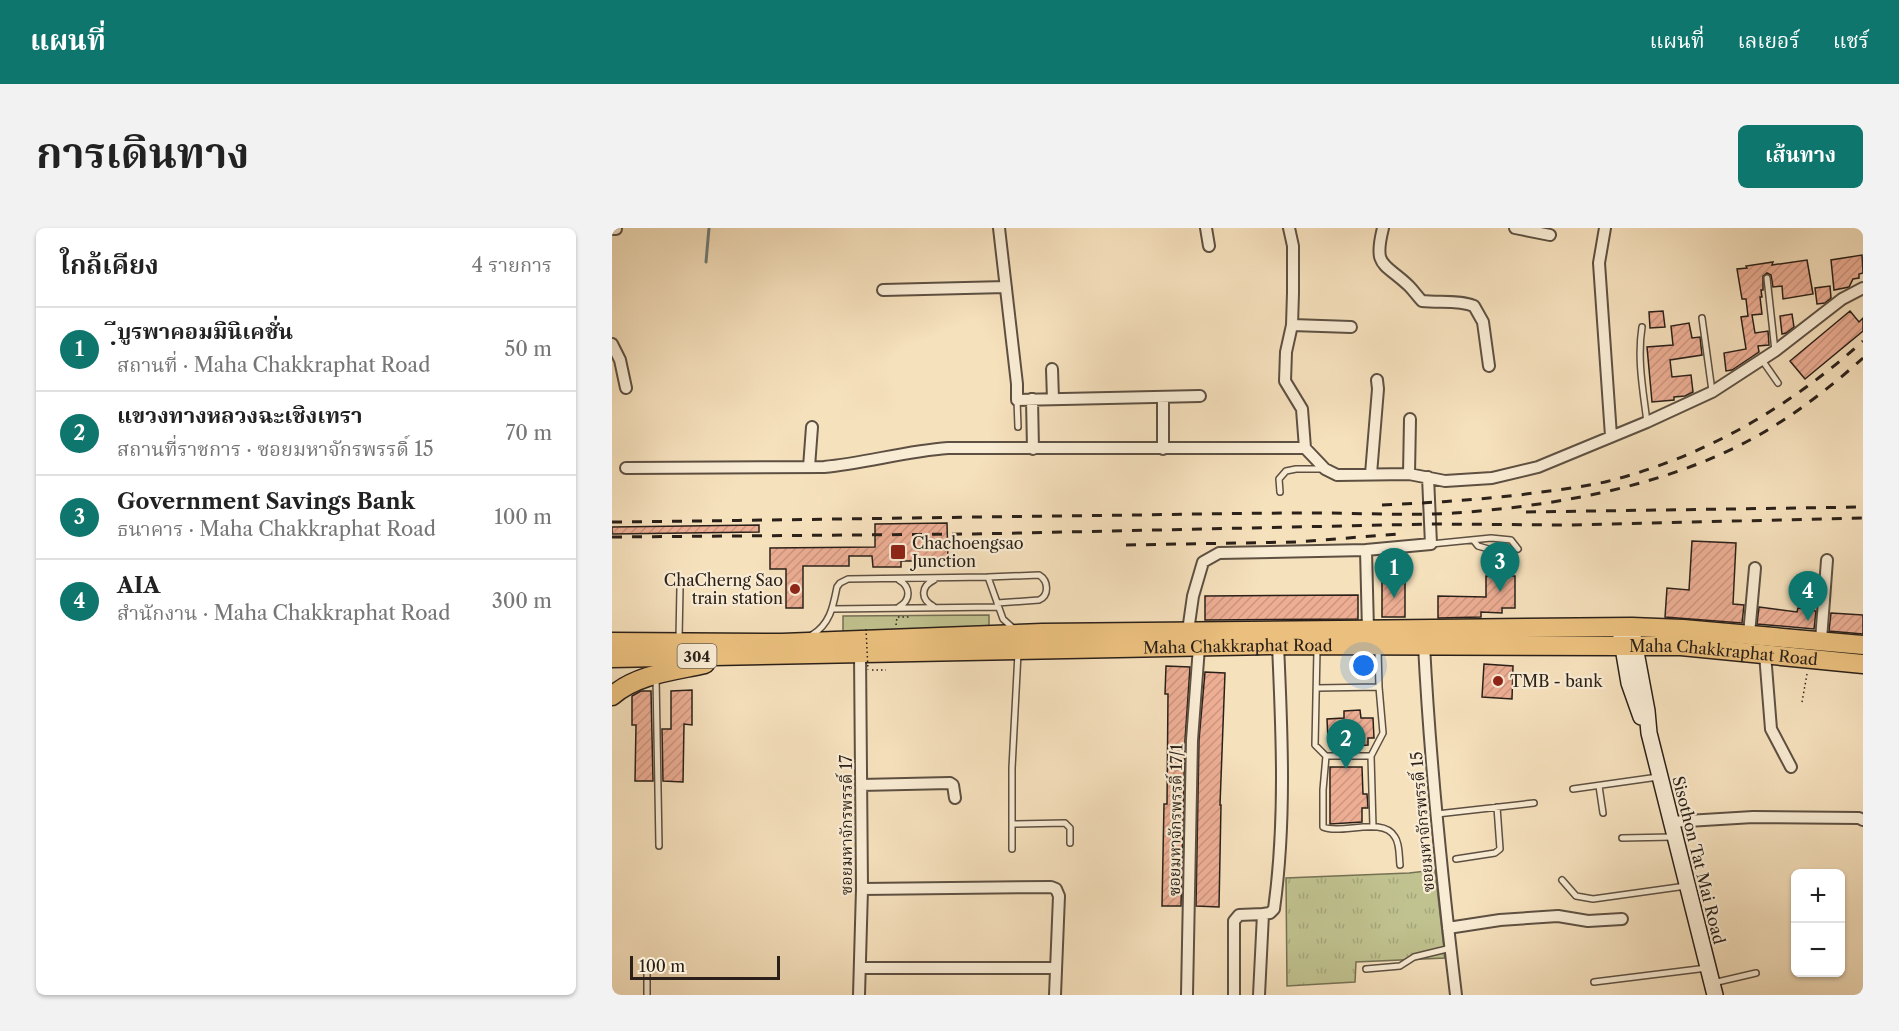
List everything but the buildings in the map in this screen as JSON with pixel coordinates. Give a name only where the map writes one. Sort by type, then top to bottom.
[{"type":"main road","name":"Maha Chakkraphat Road","points":[[612,658],[739,656],[782,649],[1042,633],[1188,631],[1373,637],[1626,627],[1749,634],[1863,645]]},
{"type":"main road","name":"Maha Chakkraphat Road","points":[[612,642],[679,642],[782,649],[864,662],[1018,651],[1317,645],[1373,637],[1424,645],[1681,646],[1863,664]]},
{"type":"main road","points":[[612,696],[619,689],[635,681],[739,656]]},
{"type":"street","points":[[999,228],[1017,400],[1200,396]]},
{"type":"street","points":[[1206,228],[1209,246]]},
{"type":"street","points":[[1289,228],[1293,246],[1292,325],[1286,352],[1285,381],[1302,409],[1305,448],[1325,469],[1337,475],[1409,474],[1445,481],[1492,478],[1538,467],[1647,422],[1712,392],[1762,360],[1842,299],[1862,290]]},
{"type":"street","points":[[1383,228],[1378,245],[1382,263],[1410,287],[1422,301],[1467,303],[1474,306],[1483,322],[1489,366]]},
{"type":"street","points":[[1515,228],[1550,235]]},
{"type":"street","points":[[1605,228],[1599,263],[1611,436]]},
{"type":"street","points":[[883,290],[1006,287]]},
{"type":"street","points":[[1292,325],[1351,327]]},
{"type":"street","points":[[612,344],[620,360],[626,388]]},
{"type":"street","points":[[1052,369],[1053,399]]},
{"type":"street","points":[[1371,474],[1377,380]]},
{"type":"street","points":[[1163,397],[1163,449]]},
{"type":"street","points":[[1032,399],[1033,449]]},
{"type":"street","points":[[1409,474],[1410,419]]},
{"type":"street","points":[[809,467],[812,427]]},
{"type":"street","points":[[626,468],[809,467],[853,464],[948,448],[1305,448]]},
{"type":"street","points":[[1188,631],[1193,596],[1203,562],[1213,554],[1366,550],[1431,544],[1428,477]]},
{"type":"street","points":[[1366,550],[1373,637]]},
{"type":"street","points":[[1821,640],[1827,560]]},
{"type":"street","points":[[1749,634],[1755,568]]},
{"type":"street","name":"Sisothon Tat Mai Road","points":[[1626,627],[1629,646],[1629,683],[1648,733],[1714,989]]},
{"type":"street","points":[[1234,995],[1234,921],[1239,915],[1270,913],[1274,909],[1280,865],[1282,732],[1278,645]]},
{"type":"street","name":"ซอยมหาจักรพรรดิ์ 15","points":[[1424,645],[1428,727],[1456,995]]},
{"type":"street","name":"ซอยมหาจักรพรรดิ์ 17/1","points":[[1187,995],[1192,740],[1199,647]]},
{"type":"street","points":[[1765,654],[1771,729],[1791,767]]},
{"type":"street","name":"ซอยมหาจักรพรรดิ์ 17","points":[[859,995],[864,662]]},
{"type":"street","points":[[861,785],[950,783],[955,798]]},
{"type":"street","points":[[1673,829],[1765,817],[1859,818],[1863,820]]},
{"type":"street","points":[[862,889],[1051,887],[1056,889],[1059,896],[1055,995]]},
{"type":"street","points":[[1259,995],[1263,914]]},
{"type":"street","points":[[1448,928],[1500,920],[1558,916],[1588,921],[1622,920]]},
{"type":"street","points":[[860,968],[1056,968]]},
{"type":"lane","points":[[1767,278],[1774,351]]},
{"type":"lane","points":[[1702,318],[1712,392]]},
{"type":"lane","points":[[1642,327],[1639,345],[1640,368],[1647,422]]},
{"type":"lane","points":[[1762,360],[1778,383]]},
{"type":"lane","points":[[1017,400],[1018,427]]},
{"type":"lane","points":[[1280,492],[1279,479],[1286,471],[1325,469]]},
{"type":"lane","points":[[1431,544],[1491,538],[1511,540],[1518,549]]},
{"type":"lane","points":[[1474,541],[1478,546],[1492,550],[1493,572]]},
{"type":"lane","points":[[782,649],[814,634],[823,627],[832,609],[837,587],[843,580],[1040,575],[1045,582],[1046,594],[1039,600],[998,605],[832,609]]},
{"type":"lane","points":[[988,577],[1004,619],[1017,631],[1042,633]]},
{"type":"lane","points":[[894,579],[906,585],[909,594],[906,602],[895,608]]},
{"type":"lane","points":[[936,579],[926,585],[923,593],[926,602],[937,607]]},
{"type":"lane","points":[[679,642],[680,588]]},
{"type":"lane","points":[[1373,637],[1383,718],[1383,733],[1371,756],[1373,826]]},
{"type":"lane","points":[[1317,645],[1315,745],[1326,756],[1371,756]]},
{"type":"lane","points":[[1012,849],[1012,768],[1018,651]]},
{"type":"lane","points":[[656,675],[659,846]]},
{"type":"lane","points":[[1317,688],[1379,687]]},
{"type":"lane","points":[[1326,756],[1323,827],[1336,830],[1373,826],[1389,831],[1396,838],[1400,865]]},
{"type":"lane","points":[[1573,789],[1660,777]]},
{"type":"lane","points":[[1599,786],[1603,813]]},
{"type":"lane","points":[[1437,814],[1534,803]]},
{"type":"lane","points":[[1456,858],[1495,853],[1500,849],[1497,807]]},
{"type":"lane","points":[[1012,824],[1065,822],[1070,828],[1070,843]]},
{"type":"lane","points":[[1622,838],[1673,829]]},
{"type":"lane","points":[[1562,880],[1575,896],[1593,899],[1688,886]]},
{"type":"lane","points":[[1366,969],[1400,966],[1414,957],[1451,948]]},
{"type":"lane","points":[[1594,982],[1708,968]]},
{"type":"lane","points":[[647,969],[647,995]]},
{"type":"lane","points":[[1714,989],[1756,973]]},
{"type":"path","points":[[895,627],[897,617],[919,616]]},
{"type":"path","points":[[866,629],[864,662],[886,670]]},
{"type":"path","points":[[1802,702],[1809,658]]},
{"type":"green space","points":[[989,615],[989,630],[843,632],[843,616]]},
{"type":"green space","points":[[1435,870],[1445,958],[1356,962],[1355,982],[1287,986],[1286,878]]},
{"type":"waterway","points":[[706,262],[709,228]]},
{"type":"railway","points":[[1382,505],[1519,495],[1605,482],[1641,472],[1710,445],[1743,428],[1805,388],[1863,341]]},
{"type":"railway","points":[[612,522],[1250,513],[1420,514],[1493,510],[1532,505],[1572,499],[1650,480],[1724,453],[1759,435],[1800,409],[1863,358]]},
{"type":"railway","points":[[1526,512],[1863,507]]},
{"type":"railway","points":[[612,537],[974,534],[1431,524],[1568,525],[1863,518]]},
{"type":"railway","points":[[1126,545],[1297,542],[1398,534]]},
{"type":"place","name":"Chachoengsao Junction","points":[[898,552]]},
{"type":"place","name":"ChaCherng Sao train station","points":[[795,589]]},
{"type":"place","name":"Government Savings Bank","points":[[1500,592]]},
{"type":"place","name":"ฺีบูรพาคอมมินิเคชั่น","points":[[1394,598]]},
{"type":"place","name":"AIA","points":[[1808,621]]},
{"type":"place","name":"TMB - bank","points":[[1498,681]]},
{"type":"place","name":"แขวงทางหลวงฉะเชิงเทรา","points":[[1346,769]]}]
